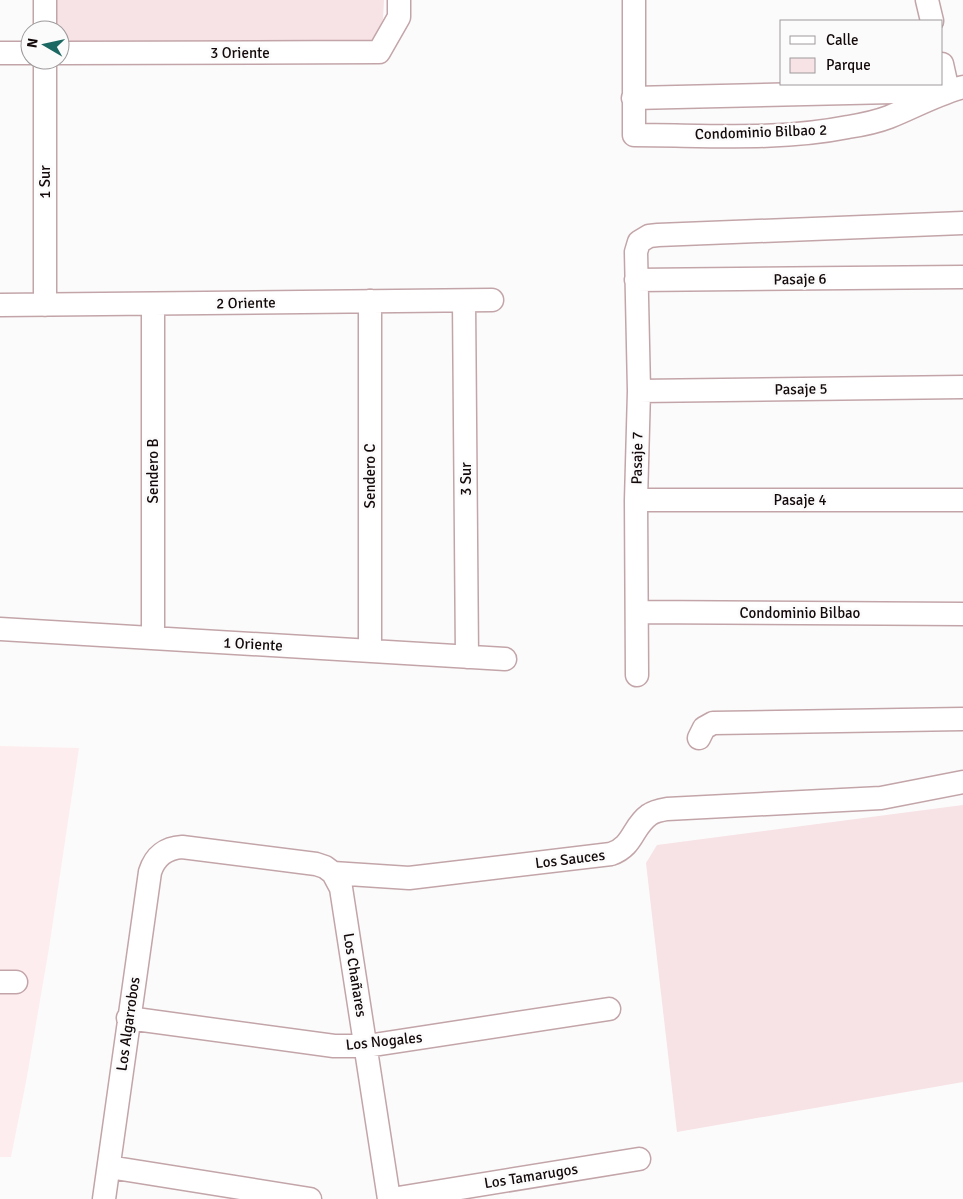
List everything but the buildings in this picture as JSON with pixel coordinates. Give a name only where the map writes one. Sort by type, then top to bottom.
[{"type":"street","points":[[45,0],[45,20]]},
{"type":"street","name":"Condominio Bilbao 2","points":[[634,0],[634,135],[747,136],[804,133],[848,128],[887,118],[956,89]]},
{"type":"street","points":[[927,0],[932,20]]},
{"type":"street","name":"3 Oriente","points":[[70,53],[379,52],[399,9]]},
{"type":"street","points":[[0,53],[20,53]]},
{"type":"street","points":[[633,98],[956,89],[943,66]]},
{"type":"street","name":"1 Sur","points":[[45,70],[46,305]]},
{"type":"street","name":"Pasaje 7","points":[[637,675],[636,500],[639,391],[636,252],[638,242],[649,236],[658,235],[963,223]]},
{"type":"street","name":"Pasaje 6","points":[[636,280],[963,277]]},
{"type":"street","name":"2 Oriente","points":[[0,305],[492,300]]},
{"type":"street","name":"Sendero C","points":[[370,301],[370,651]]},
{"type":"street","name":"3 Sur","points":[[464,301],[467,657]]},
{"type":"street","name":"Sendero B","points":[[153,304],[154,638]]},
{"type":"street","name":"Pasaje 5","points":[[639,391],[963,387]]},
{"type":"street","name":"Pasaje 4","points":[[636,500],[963,500]]},
{"type":"street","name":"Condominio Bilbao","points":[[637,612],[963,614]]},
{"type":"street","name":"1 Oriente","points":[[0,629],[505,659]]},
{"type":"street","points":[[699,738],[704,728],[712,723],[963,720]]},
{"type":"street","name":"Los Sauces","points":[[162,853],[175,847],[182,847],[316,864],[325,867],[333,873],[409,878],[611,854],[621,850],[641,822],[650,814],[667,809],[881,798],[963,782]]},
{"type":"street","name":"Los Algarrobos","points":[[104,1199],[150,872],[152,864],[162,853]]},
{"type":"street","name":"Los Chañares","points":[[333,873],[341,888],[391,1199]]},
{"type":"street","name":"Los Nogales","points":[[128,1018],[334,1046],[366,1046],[609,1009]]},
{"type":"street","name":"Los Tamarugos","points":[[391,1199],[639,1159]]},
{"type":"street","points":[[109,1166],[310,1199]]},
{"type":"shaded area","points":[[0,746],[79,748],[49,948],[11,1157],[0,1157]]},
{"type":"green space","points":[[57,0],[384,0],[383,19],[374,40],[70,41],[70,20],[57,20]]},
{"type":"green space","points":[[963,805],[963,1082],[677,1132],[646,863],[657,845]]}]
